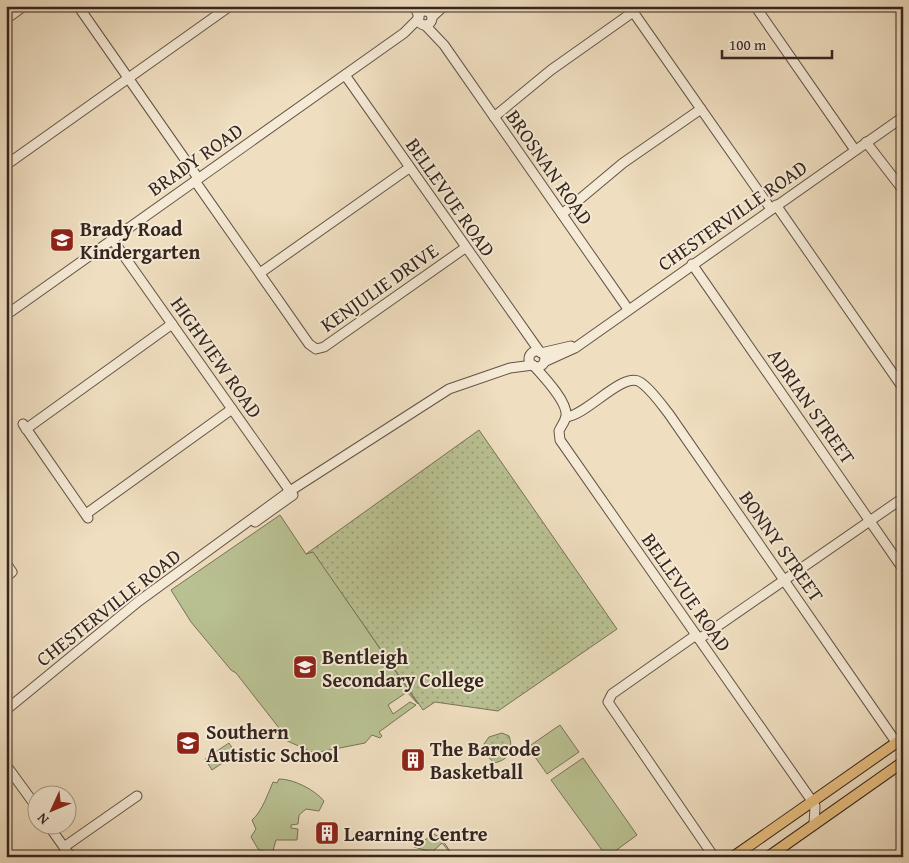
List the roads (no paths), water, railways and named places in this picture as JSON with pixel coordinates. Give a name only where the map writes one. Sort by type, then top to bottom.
[{"type":"main road","points":[[734,856],[900,740]]},
{"type":"main road","points":[[768,857],[903,762]]},
{"type":"street","points":[[6,18],[24,6]]},
{"type":"street","points":[[78,6],[260,273],[409,168]]},
{"type":"street","points":[[6,165],[230,6]]},
{"type":"street","name":"BROSNAN ROAD","points":[[414,6],[444,45],[628,309]]},
{"type":"street","name":"BRADY ROAD","points":[[6,315],[440,6]]},
{"type":"street","name":"BRADY ROAD","points":[[424,17],[444,6]]},
{"type":"street","points":[[754,6],[855,150]]},
{"type":"street","points":[[494,117],[551,70],[631,9],[903,388]]},
{"type":"street","name":"BELLEVUE ROAD","points":[[345,74],[529,340],[546,378],[565,406],[566,417],[559,431],[560,440],[812,801]]},
{"type":"street","points":[[562,214],[624,163],[701,109]]},
{"type":"street","name":"CHESTERVILLE ROAD","points":[[6,710],[139,602],[232,535],[264,517],[309,480],[449,390],[537,360],[583,341],[903,117]]},
{"type":"street","points":[[866,142],[903,190]]},
{"type":"street","name":"HIGHVIEW ROAD","points":[[112,239],[291,493]]},
{"type":"street","name":"KENJULIE DRIVE","points":[[260,273],[309,344],[316,349],[320,349],[465,248]]},
{"type":"street","name":"ADRIAN STREET","points":[[692,264],[903,569]]},
{"type":"street","points":[[172,324],[25,427],[87,516],[232,409]]},
{"type":"street","name":"BONNY STREET","points":[[566,417],[577,415],[630,380],[638,380],[644,385],[669,414],[785,581],[900,740]]},
{"type":"street","points":[[714,857],[613,710],[608,699],[614,692],[785,581],[903,498]]},
{"type":"street","points":[[6,563],[9,574]]},
{"type":"street","points":[[6,765],[28,795]]},
{"type":"street","points":[[64,847],[137,796]]},
{"type":"street","points":[[812,801],[815,806],[814,825]]},
{"type":"street","points":[[56,836],[71,857]]},
{"type":"place","name":"Brady Road Kindergarten","points":[[62,240]]},
{"type":"place","name":"Bentleigh Secondary College","points":[[305,667]]},
{"type":"place","name":"Southern Autistic School","points":[[188,743]]},
{"type":"place","name":"The Barcode Basketball","points":[[413,760]]},
{"type":"place","name":"Learning Centre","points":[[327,833]]}]
